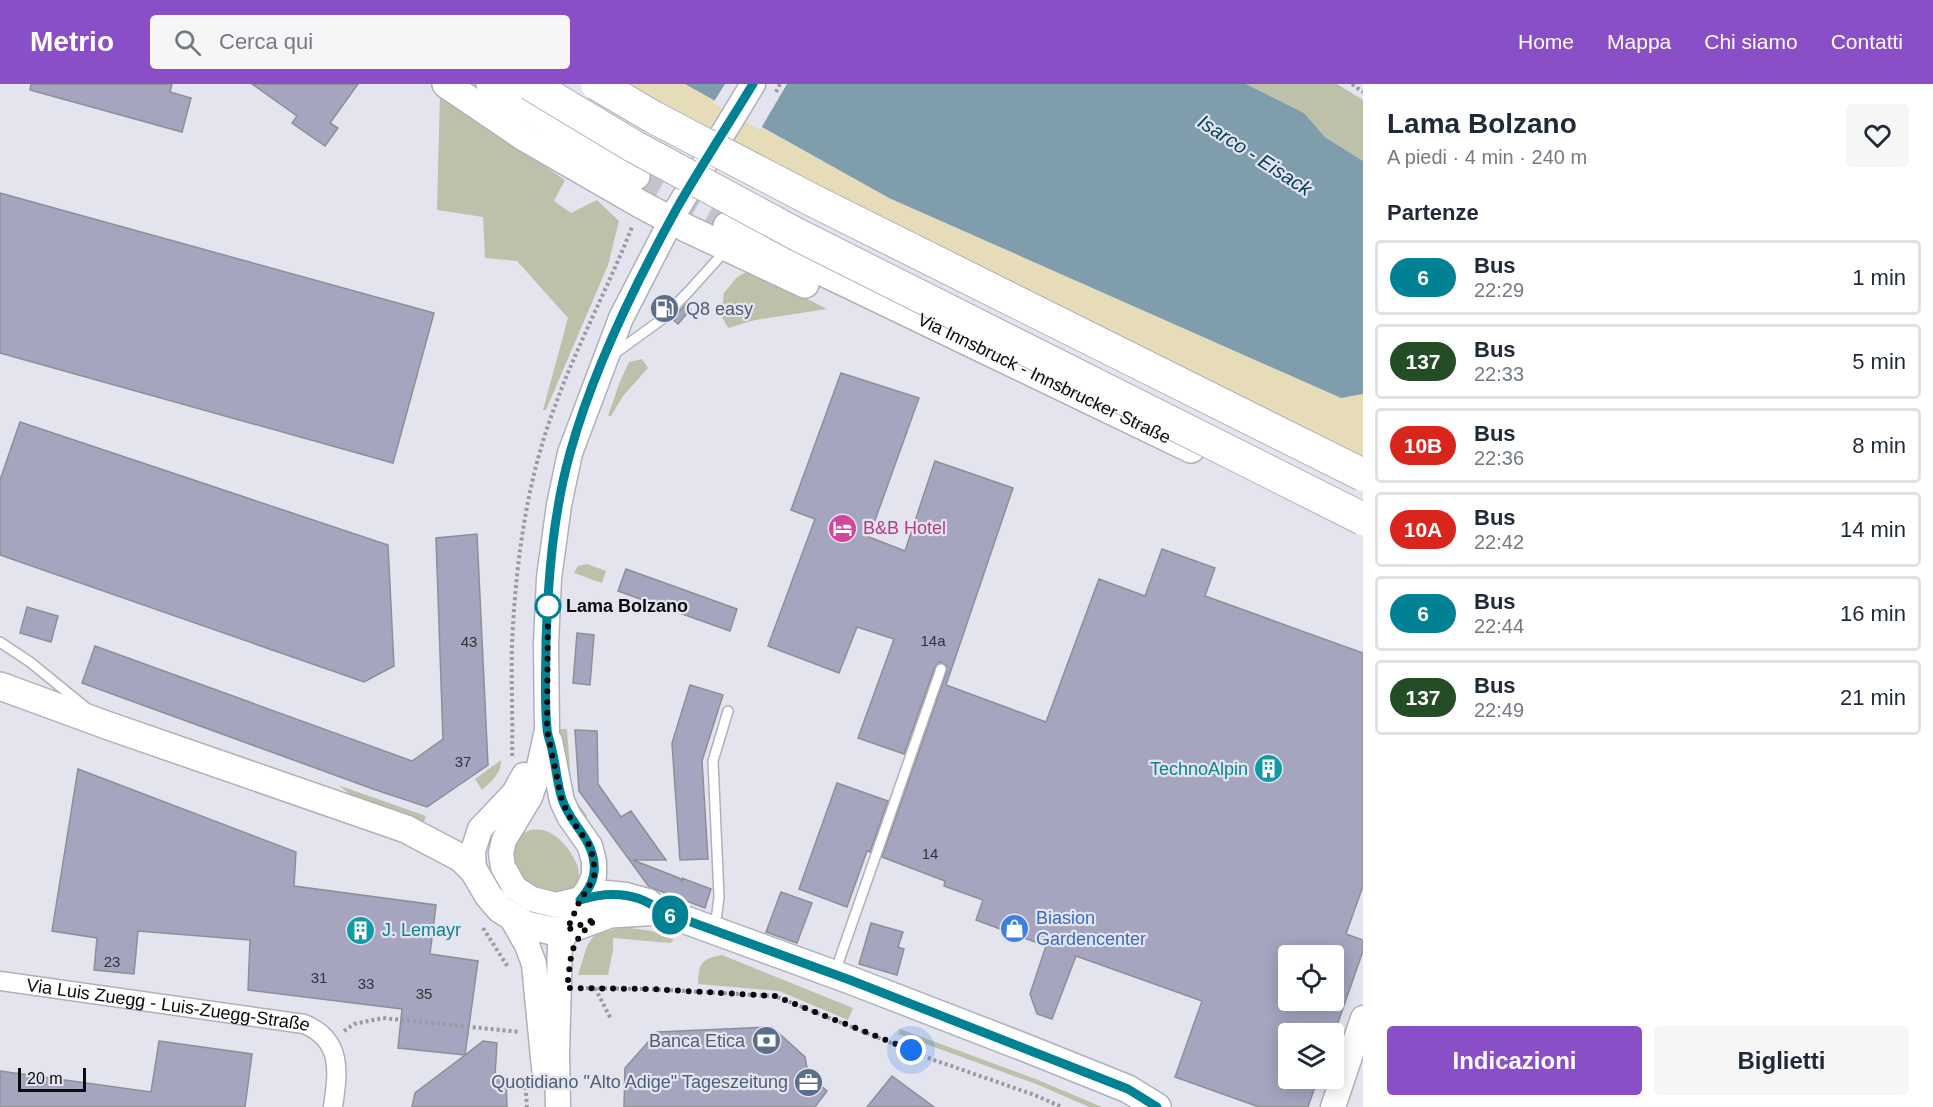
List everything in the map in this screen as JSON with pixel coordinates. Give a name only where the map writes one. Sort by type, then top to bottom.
[{"type":"highway","points":[[530,84],[633,146],[796,234],[1363,519]]},
{"type":"highway","points":[[597,84],[653,117],[812,200],[1363,475]]},
{"type":"main road","points":[[446,84],[524,137],[671,220],[727,237]]},
{"type":"main road","points":[[490,84],[636,176]]},
{"type":"main road","points":[[570,1107],[567,988],[573,945],[581,933],[588,910],[588,889],[594,876],[594,862],[590,846],[569,816],[562,801],[547,730],[546,644],[553,543],[570,453],[602,363],[621,318],[671,220],[753,84]]},
{"type":"main road","name":"Via Innsbruck - Innsbrucker Straße","points":[[727,237],[889,324],[946,347],[973,345],[1363,532]]},
{"type":"main road","points":[[0,686],[406,830],[461,858],[474,871],[488,895],[511,917],[539,929],[567,930]]},
{"type":"main road","points":[[474,871],[473,851],[480,829],[514,793],[547,730]]},
{"type":"main road","points":[[547,730],[537,780],[504,840],[501,854],[503,867],[515,888],[532,900],[610,914],[661,911],[834,974],[1128,1089],[1157,1107]]},
{"type":"main road","points":[[558,1107],[560,945],[567,930],[588,910]]},
{"type":"main road","points":[[511,917],[527,945],[534,964],[547,1107]]},
{"type":"main road","points":[[1333,1107],[1363,1018]]},
{"type":"street","name":"Via Luis Zuegg - Luis-Zuegg-Straße","points":[[0,981],[304,1024],[320,1030],[329,1041]]},
{"type":"street","points":[[329,1041],[337,1079],[333,1107]]},
{"type":"lane","points":[[602,363],[661,320],[689,291],[727,237]]},
{"type":"lane","points":[[0,642],[30,662],[109,726]]},
{"type":"lane","points":[[834,974],[941,669]]},
{"type":"lane","points":[[715,931],[719,897],[713,761],[728,711]]},
{"type":"path","points":[[1352,84],[1363,92]]},
{"type":"path","points":[[511,765],[512,643]]},
{"type":"path","points":[[567,988],[595,987],[775,996],[932,1059],[1032,1094],[1062,1107]]},
{"type":"path","points":[[595,987],[611,1019]]},
{"type":"path","points":[[329,1041],[354,1024],[382,1018],[523,1032]]},
{"type":"green space","points":[[1246,84],[1337,84],[1363,100],[1363,161],[1325,137],[1304,113]]},
{"type":"green space","points":[[440,94],[565,180],[554,201],[571,213],[597,200],[619,221],[608,265],[546,410],[543,410],[568,318],[517,261],[485,258],[483,217],[437,210]]},
{"type":"green space","points":[[748,271],[760,274],[827,309],[755,320],[728,328],[721,315],[724,293],[737,277]]},
{"type":"green space","points":[[642,359],[648,368],[623,396],[611,416],[608,416],[629,362]]},
{"type":"green space","points":[[587,564],[606,571],[602,583],[574,573],[578,566]]},
{"type":"green space","points":[[557,729],[567,729],[572,795],[587,816],[586,819],[573,806]]},
{"type":"green space","points":[[501,760],[498,773],[482,790],[475,779]]},
{"type":"green space","points":[[338,785],[426,816],[424,822],[350,794]]},
{"type":"green space","points":[[530,830],[549,832],[558,838],[570,852],[575,860],[579,877],[570,890],[556,894],[542,891],[530,884],[520,873],[515,861],[514,849],[518,838]]},
{"type":"green space","points":[[623,927],[652,931],[674,940],[670,943],[613,938],[608,975],[578,975],[587,946],[595,934]]},
{"type":"green space","points":[[722,955],[853,1008],[848,1020],[779,991],[698,984],[702,963]]},
{"type":"green space","points":[[900,1029],[1038,1080],[1102,1107],[1089,1107],[1036,1084],[898,1034]]},
{"type":"sand","points":[[629,84],[685,84],[889,198],[1341,398],[1363,394],[1363,457],[819,186]]},
{"type":"water","name":"Isarco - Eisack","points":[[685,84],[1246,84],[1304,113],[1325,137],[1363,161],[1363,394],[1341,398],[889,198]]},
{"type":"pier","points":[[725,84],[787,84],[760,130],[713,103]]},
{"type":"building","points":[[31,84],[172,84],[170,92],[191,98],[182,132],[30,90]]},
{"type":"building","points":[[252,84],[358,84],[330,123],[338,128],[325,146],[292,123],[297,116]]},
{"type":"building","points":[[0,193],[434,313],[393,463],[0,353]]},
{"type":"building","points":[[686,304],[691,309],[678,324],[672,319]]},
{"type":"building","points":[[841,373],[919,398],[869,537],[905,551],[935,461],[1013,488],[946,685],[1046,722],[1099,579],[1145,596],[1162,549],[1215,568],[1205,596],[1363,653],[1363,886],[1346,934],[1363,940],[1363,951],[1344,1005],[1344,945],[1278,945],[1278,1011],[1342,1011],[1338,1023],[1278,1023],[1278,1089],[1314,1089],[1308,1107],[1259,1107],[1175,1077],[1202,1001],[1076,956],[1052,1019],[1037,1014],[1030,994],[1046,946],[976,920],[983,900],[944,886],[945,881],[882,857],[947,671],[946,665],[940,662],[935,667],[904,754],[858,738],[894,639],[857,627],[839,673],[768,646],[815,519],[791,510]]},
{"type":"building","points":[[20,422],[388,545],[394,666],[364,682],[0,555],[0,480]]},
{"type":"building","points":[[477,534],[488,765],[427,807],[82,683],[95,646],[412,761],[443,739],[436,538]]},
{"type":"building","points":[[626,569],[737,609],[730,631],[618,591]]},
{"type":"building","points":[[27,607],[58,616],[51,642],[20,633]]},
{"type":"building","points":[[577,633],[594,635],[590,685],[573,683]]},
{"type":"building","points":[[690,685],[723,695],[702,761],[708,859],[680,860],[672,743]]},
{"type":"building","points":[[575,730],[597,731],[598,784],[621,817],[631,811],[666,860],[633,860],[682,881],[682,878],[711,889],[705,908],[649,887],[579,791]]},
{"type":"building","points":[[78,769],[296,852],[294,886],[436,905],[430,954],[478,961],[465,1055],[398,1048],[402,1009],[248,990],[250,940],[138,931],[134,974],[94,970],[97,938],[52,931]]},
{"type":"building","points":[[837,783],[888,801],[847,907],[799,889]]},
{"type":"building","points":[[781,892],[812,903],[797,943],[766,932]]},
{"type":"building","points":[[871,923],[903,932],[898,947],[904,949],[897,975],[859,964]]},
{"type":"building","points":[[772,1027],[805,1057],[808,1073],[827,1091],[815,1107],[624,1107],[625,1068],[657,1032]]},
{"type":"building","points":[[159,1041],[252,1054],[245,1107],[0,1107],[0,1071],[151,1092]]},
{"type":"building","points":[[483,1041],[497,1043],[495,1076],[506,1077],[507,1107],[412,1107],[415,1093]]},
{"type":"building","points":[[892,1076],[934,1107],[867,1107]]},
{"type":"tunnel","points":[[636,176],[727,226]]},
{"type":"bus line","name":"6","points":[[753,84],[677,209],[621,318],[586,406],[563,482],[549,579],[546,644],[547,730],[562,801],[569,816],[590,846],[594,862],[594,876],[580,900],[606,893],[648,901],[661,911],[850,980],[1128,1089],[1157,1107]]},
{"type":"place","name":"Q8 easy","points":[[665,309]]},
{"type":"place","name":"B&B Hotel","points":[[842,528]]},
{"type":"place","name":"Lama Bolzano","points":[[548,606]]},
{"type":"place","name":"TechnoAlpin","points":[[1269,769]]},
{"type":"place","name":"Biasion Gardencenter","points":[[1015,928]]},
{"type":"place","name":"J. Lemayr","points":[[361,930]]},
{"type":"place","name":"Banca Etica","points":[[766,1041]]},
{"type":"place","name":"Quotidiano \"Alto Adige\" Tageszeitung","points":[[809,1082]]},
{"type":"route","points":[[548,606],[548,600],[547,730],[562,801],[569,816],[590,846],[594,862],[594,876],[567,930],[596,919],[581,933],[573,945],[567,988],[650,989],[775,996],[911,1050]]}]
